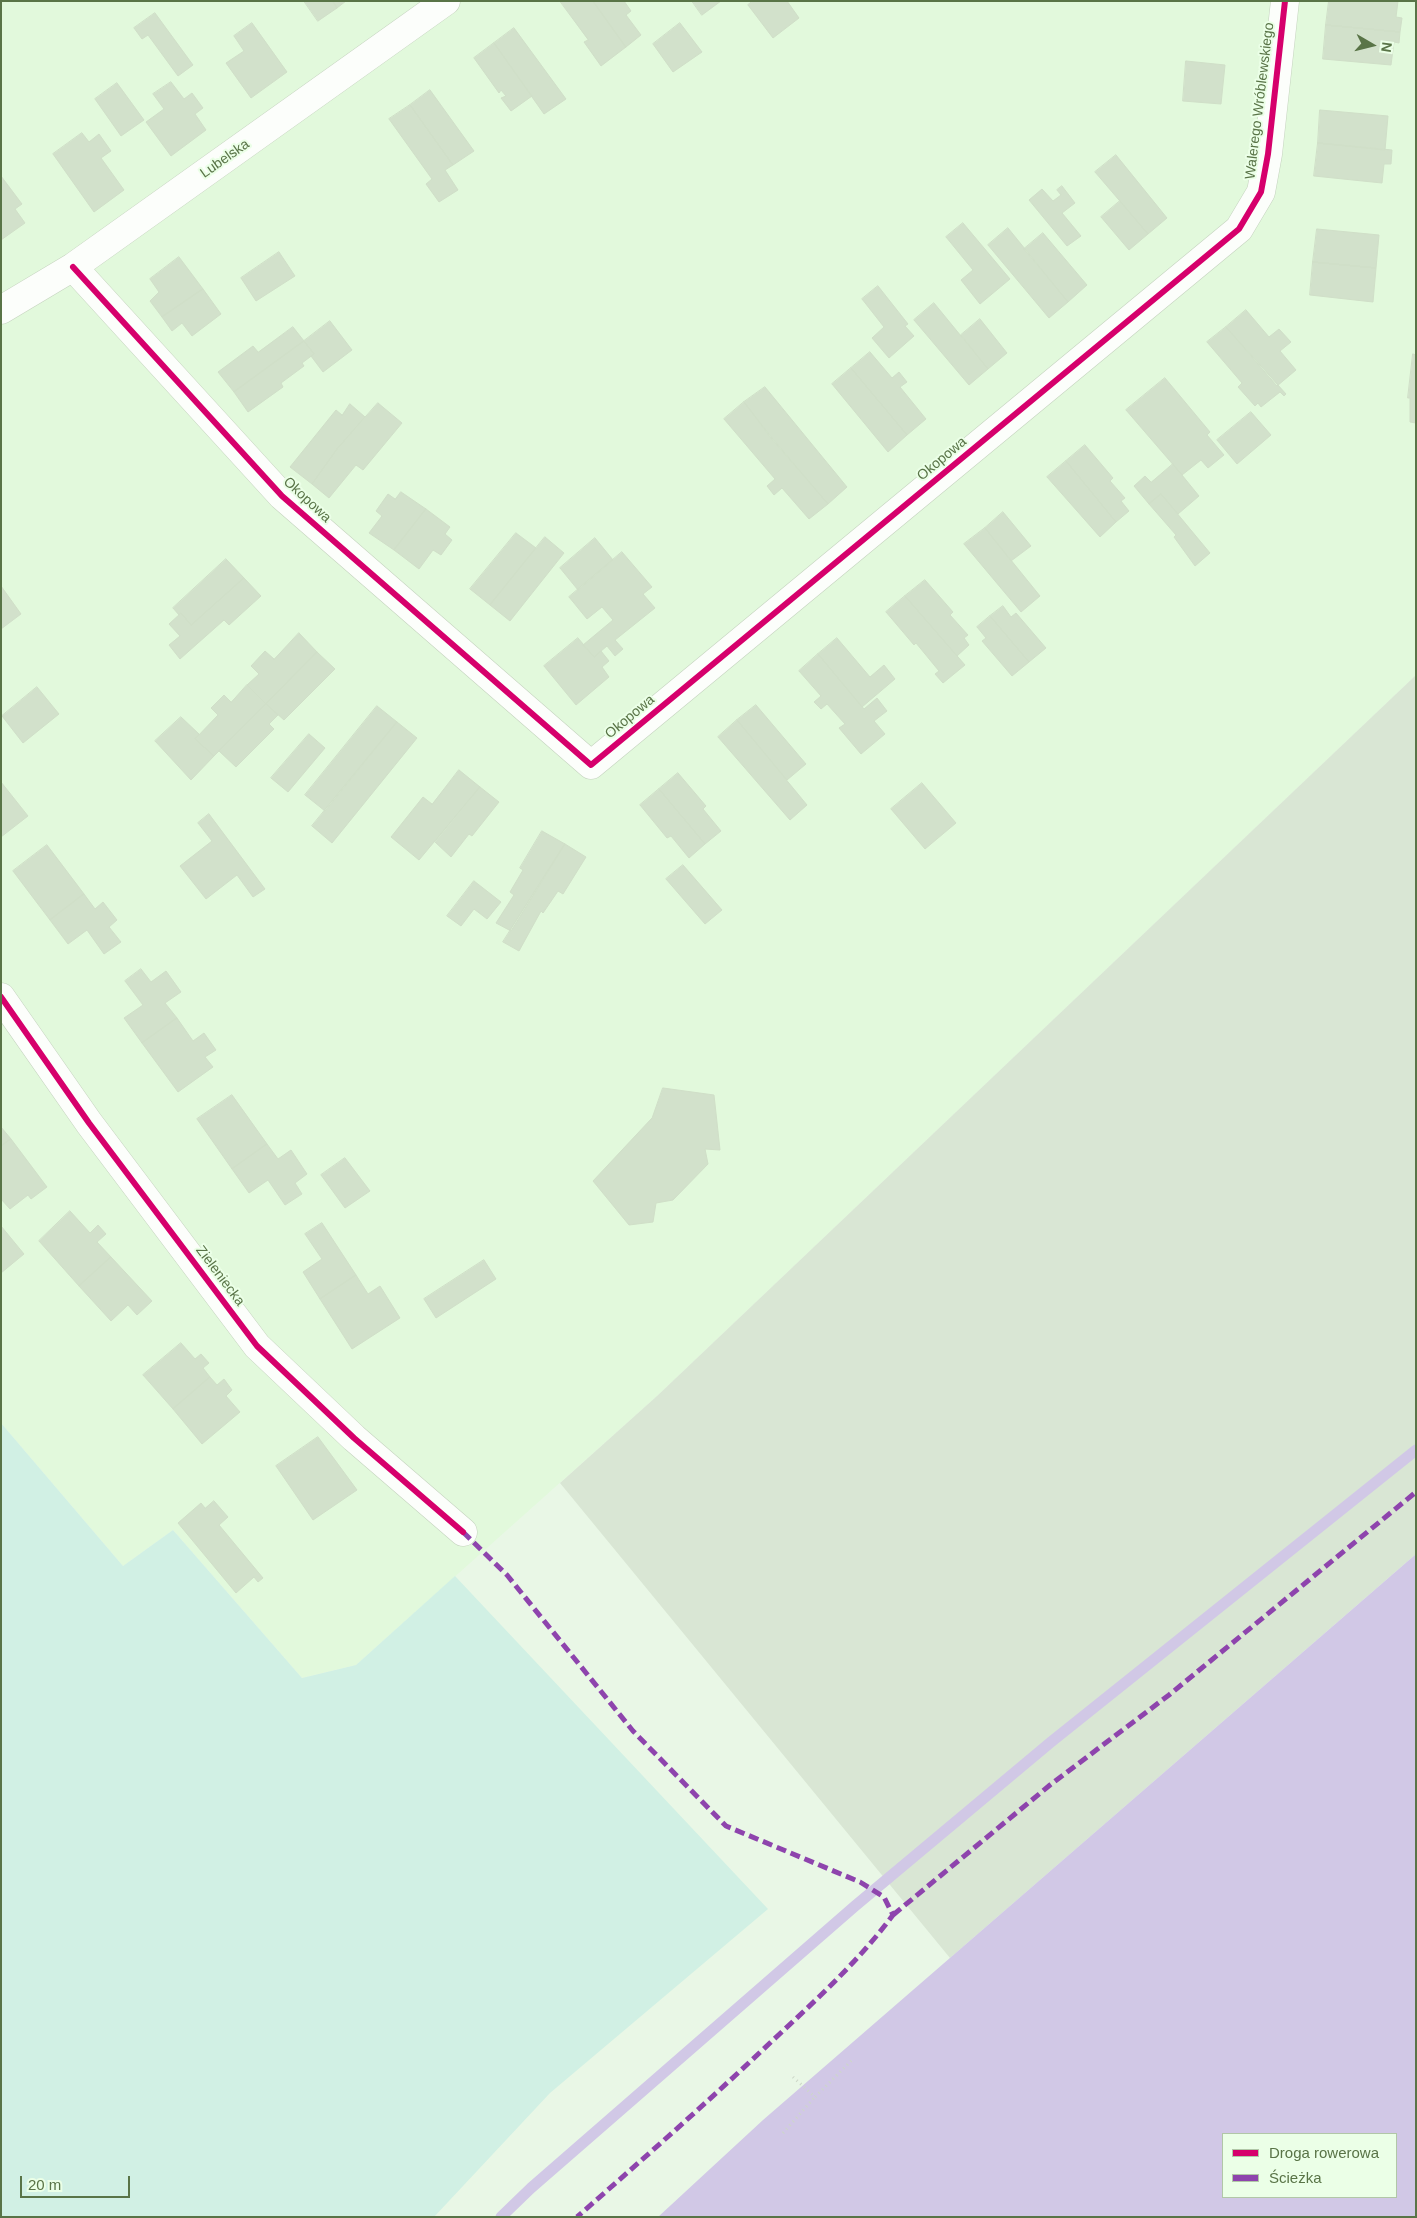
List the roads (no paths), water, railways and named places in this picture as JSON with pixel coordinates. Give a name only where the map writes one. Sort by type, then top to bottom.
[{"type":"street","name":"Lubelska","points":[[1,310],[73,267],[446,1]]},
{"type":"street","name":"Walerego Wróblewskiego","points":[[1239,229],[1261,192],[1268,154],[1285,1]]},
{"type":"street","name":"Okopowa","points":[[73,267],[282,496],[591,765],[1239,229]]},
{"type":"street","name":"Zieleniecka","points":[[1,996],[89,1123],[257,1346],[354,1438],[462,1532]]},
{"type":"waterway","points":[[501,2217],[531,2188],[855,1906],[1051,1742],[1416,1450]]}]
